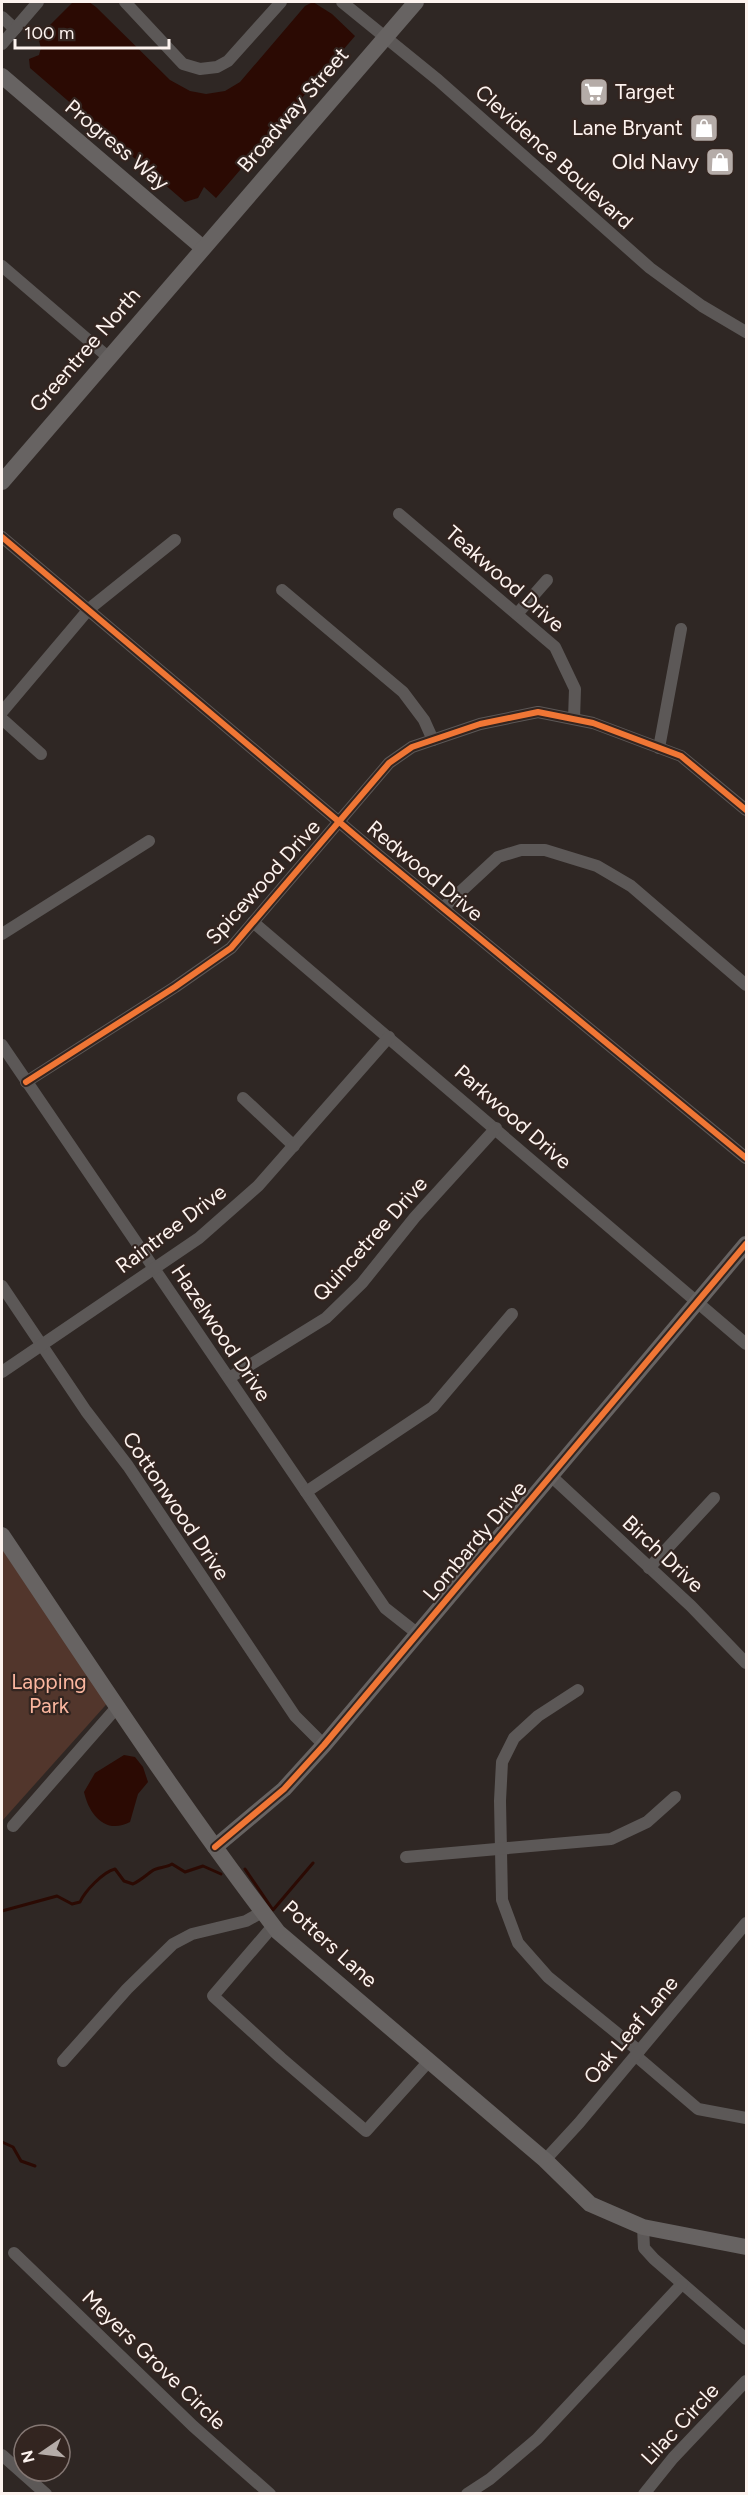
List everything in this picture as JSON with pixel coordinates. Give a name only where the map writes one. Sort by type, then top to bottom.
[{"type":"main road","name":"Broadway Street","points":[[203,248],[416,2]]},
{"type":"main road","name":"Progress Way","points":[[2,76],[203,248]]},
{"type":"main road","name":"Greentree North","points":[[2,482],[203,248]]},
{"type":"main road","name":"Lombardy Drive","points":[[215,1847],[284,1788],[324,1745],[747,1244]]},
{"type":"main road","name":"Potters Lane","points":[[2,1535],[215,1847],[273,1926],[545,2160],[590,2204],[643,2227],[747,2247]]},
{"type":"street","points":[[2,44],[38,2]]},
{"type":"street","points":[[124,2],[183,64],[200,69],[217,67],[228,61],[281,2]]},
{"type":"street","name":"Clevidence Boulevard","points":[[342,2],[370,26],[387,36],[650,268],[702,306],[747,332]]},
{"type":"street","points":[[2,17],[15,29]]},
{"type":"street","points":[[2,266],[108,357]]},
{"type":"street","name":"Teakwood Drive","points":[[399,514],[555,647],[575,689],[574,719]]},
{"type":"street","name":"Redwood Drive","points":[[2,537],[339,822],[747,1158]]},
{"type":"street","points":[[2,712],[89,609],[175,540]]},
{"type":"street","points":[[517,614],[547,580]]},
{"type":"street","points":[[282,590],[403,692],[424,720],[433,740]]},
{"type":"street","points":[[659,748],[681,629]]},
{"type":"street","name":"Spicewood Drive","points":[[26,1082],[175,987],[231,948],[388,763],[412,747],[480,724],[538,712],[593,723],[681,756],[747,810]]},
{"type":"street","points":[[2,718],[41,754]]},
{"type":"street","points":[[2,934],[149,841]]},
{"type":"street","points":[[443,908],[498,857],[520,850],[545,850],[597,866],[631,886],[747,985]]},
{"type":"street","name":"Parkwood Drive","points":[[253,922],[747,1344]]},
{"type":"street","name":"Raintree Drive","points":[[2,1372],[199,1238],[258,1186],[388,1037]]},
{"type":"street","name":"Hazelwood Drive","points":[[2,1045],[385,1608],[417,1634]]},
{"type":"street","points":[[243,1098],[294,1146]]},
{"type":"street","name":"Quincetree Drive","points":[[229,1378],[326,1318],[362,1283],[414,1217],[496,1128]]},
{"type":"street","name":"Cottonwood Drive","points":[[2,1286],[86,1411],[128,1466],[296,1716],[324,1745]]},
{"type":"street","points":[[306,1492],[433,1407],[512,1314]]},
{"type":"street","name":"Birch Drive","points":[[551,1476],[691,1606],[747,1663]]},
{"type":"street","points":[[649,1568],[714,1498]]},
{"type":"street","points":[[578,1690],[538,1716],[514,1738],[502,1762],[500,1801],[503,1848],[502,1900],[518,1943],[548,1977],[698,2109],[747,2118]]},
{"type":"street","points":[[13,1826],[118,1706]]},
{"type":"street","points":[[406,1857],[611,1839],[647,1821],[675,1797]]},
{"type":"street","points":[[63,2061],[127,1989],[173,1944],[192,1934],[246,1921],[262,1912]]},
{"type":"street","name":"Oak Leaf Lane","points":[[545,2160],[747,1923]]},
{"type":"street","points":[[273,1926],[213,1996],[281,2058],[366,2131],[429,2061]]},
{"type":"street","points":[[643,2227],[644,2248],[682,2284],[747,2339]]},
{"type":"street","name":"Meyers Grove Circle","points":[[14,2253],[193,2426],[270,2493]]},
{"type":"street","points":[[467,2493],[490,2479],[537,2439],[682,2284]]},
{"type":"street","name":"Lilac Circle","points":[[644,2493],[673,2458],[747,2381]]},
{"type":"street","points":[[2,2455],[46,2493]]},
{"type":"green space","name":"Lapping Park","points":[[2,1539],[112,1698],[2,1821]]},
{"type":"shaded area","points":[[73,2],[89,2],[170,80],[190,91],[206,94],[225,91],[240,82],[305,6],[313,2],[332,14],[355,36],[216,198],[204,187],[198,198],[185,202],[30,68],[29,59],[39,55],[41,48],[38,37]]},
{"type":"shaded area","points":[[124,1755],[135,1757],[143,1767],[148,1782],[138,1794],[130,1822],[113,1826],[94,1815],[84,1792],[95,1773]]},
{"type":"waterway","points":[[245,1869],[273,1910],[313,1863]]},
{"type":"waterway","points":[[2,1911],[57,1896],[72,1904],[80,1902],[95,1882],[115,1869],[124,1881],[133,1884],[154,1870],[172,1864],[185,1872],[203,1866],[221,1874]]},
{"type":"waterway","points":[[2,2142],[13,2147],[21,2161],[35,2166]]},
{"type":"cycle path","points":[[2,537],[376,853],[746,1158]]},
{"type":"cycle path","points":[[26,1082],[175,987],[231,948],[389,763],[412,747],[480,724],[538,712],[593,723],[681,756],[746,810]]},
{"type":"cycle path","points":[[215,1847],[284,1789],[324,1745],[746,1244]]},
{"type":"place","name":"Target","points":[[594,92]]},
{"type":"place","name":"Lane Bryant","points":[[704,128]]},
{"type":"place","name":"Old Navy","points":[[720,162]]}]
